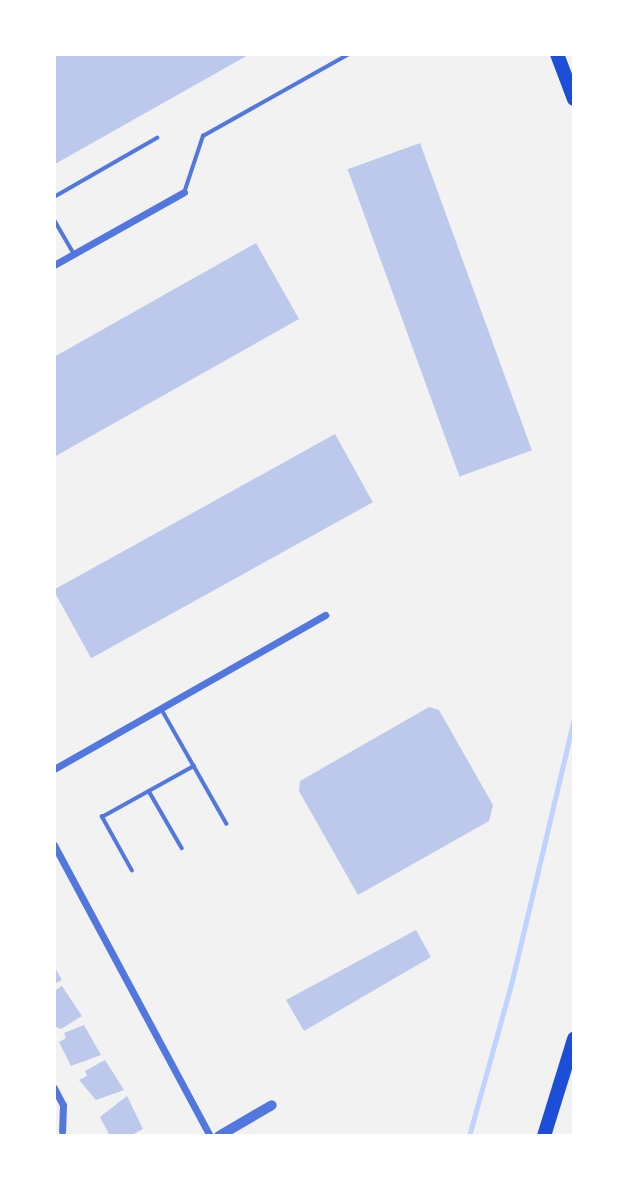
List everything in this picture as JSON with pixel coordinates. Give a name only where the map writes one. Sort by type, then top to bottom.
[{"type":"highway","points":[[557,54],[574,99]]},
{"type":"highway","points":[[544,1136],[574,1039]]},
{"type":"street","points":[[54,265],[184,192]]},
{"type":"street","points":[[54,769],[325,615]]},
{"type":"street","points":[[54,845],[210,1136]]},
{"type":"street","points":[[54,1088],[63,1105],[61,1131]]},
{"type":"street","points":[[219,1136],[272,1105]]},
{"type":"lane","points":[[184,192],[203,136],[349,54]]},
{"type":"lane","points":[[54,197],[157,138]]},
{"type":"lane","points":[[54,219],[74,253]]},
{"type":"lane","points":[[161,708],[227,824]]},
{"type":"lane","points":[[132,871],[102,817],[194,766]]},
{"type":"lane","points":[[149,791],[182,848]]},
{"type":"building","points":[[54,54],[250,54],[55,164]]},
{"type":"building","points":[[420,143],[532,450],[459,477],[348,169]]},
{"type":"building","points":[[256,243],[299,319],[54,457],[54,357]]},
{"type":"building","points":[[335,434],[373,502],[91,658],[54,590]]},
{"type":"building","points":[[429,707],[439,710],[493,805],[489,821],[358,895],[299,791],[300,781]]},
{"type":"building","points":[[416,930],[431,957],[304,1031],[286,1000]]},
{"type":"building","points":[[54,966],[62,980],[54,984]]},
{"type":"building","points":[[62,986],[82,1016],[61,1029],[54,1026],[54,991]]},
{"type":"building","points":[[84,1025],[101,1055],[71,1066],[59,1042],[66,1038],[64,1033]]},
{"type":"building","points":[[105,1060],[124,1090],[96,1100],[79,1080],[87,1076],[85,1071]]},
{"type":"building","points":[[127,1096],[143,1129],[130,1136],[110,1136],[100,1117]]},
{"type":"waterway","points":[[469,1136],[511,985],[574,718]]}]
